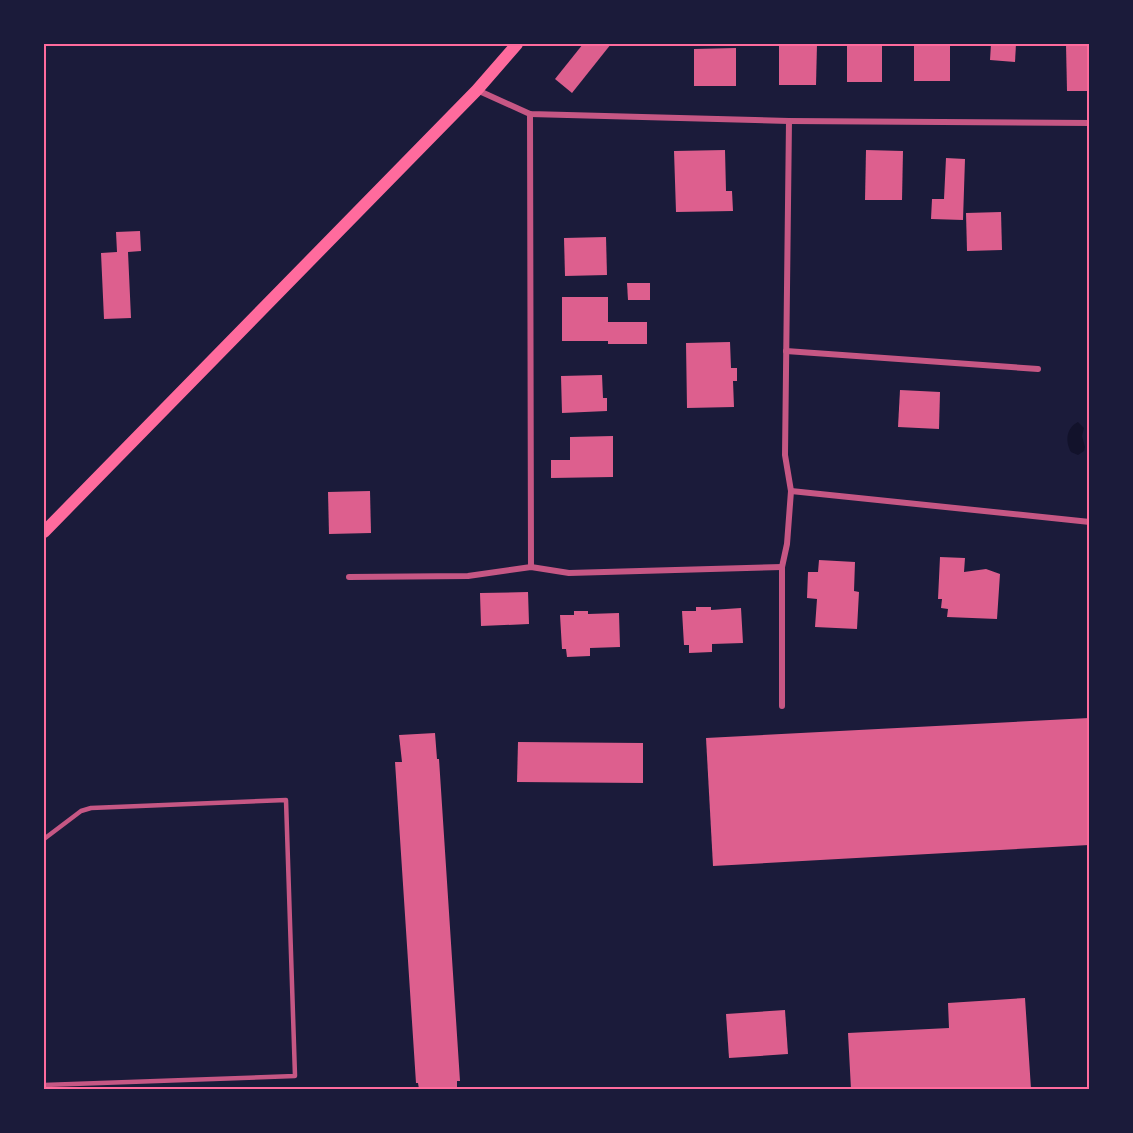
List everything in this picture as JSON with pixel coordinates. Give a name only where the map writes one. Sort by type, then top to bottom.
[{"type":"main road","points":[[44,532],[477,90],[517,44]]},
{"type":"street","points":[[477,90],[530,114],[789,121],[1089,123]]},
{"type":"street","points":[[530,114],[531,567]]},
{"type":"street","points":[[782,706],[782,567],[787,544],[791,491],[785,455],[789,121]]},
{"type":"street","points":[[786,351],[1038,369]]},
{"type":"street","points":[[791,491],[1089,522]]},
{"type":"street","points":[[349,577],[468,576],[531,567],[569,573],[782,567]]},
{"type":"lane","points":[[44,839],[81,811],[91,808],[286,800],[295,1076],[44,1085]]},
{"type":"shaded area","points":[[1078,422],[1084,428],[1082,436],[1085,447],[1084,451],[1078,455],[1071,452],[1067,439],[1069,431]]},
{"type":"building","points":[[583,44],[611,44],[572,93],[555,79]]},
{"type":"building","points":[[779,44],[817,44],[816,85],[779,85]]},
{"type":"building","points":[[847,44],[882,44],[882,82],[847,82]]},
{"type":"building","points":[[914,44],[950,44],[950,81],[914,81]]},
{"type":"building","points":[[991,44],[1016,44],[1015,62],[990,60]]},
{"type":"building","points":[[1066,44],[1089,44],[1089,91],[1067,91]]},
{"type":"building","points":[[736,48],[736,86],[694,86],[694,49]]},
{"type":"building","points":[[725,150],[726,191],[732,191],[733,211],[676,212],[674,151]]},
{"type":"building","points":[[866,150],[903,151],[902,200],[865,200]]},
{"type":"building","points":[[946,158],[965,159],[963,220],[931,219],[932,199],[944,199]]},
{"type":"building","points":[[1001,212],[1002,250],[967,251],[966,213]]},
{"type":"building","points":[[140,231],[141,251],[128,252],[131,318],[104,319],[101,253],[117,252],[116,232]]},
{"type":"building","points":[[606,237],[607,275],[565,276],[564,238]]},
{"type":"building","points":[[627,283],[650,283],[650,300],[628,300]]},
{"type":"building","points":[[562,297],[608,297],[608,322],[647,322],[647,344],[562,341]]},
{"type":"building","points":[[730,342],[731,368],[737,368],[737,381],[733,381],[734,407],[687,408],[686,343]]},
{"type":"building","points":[[602,375],[603,398],[607,398],[607,411],[562,413],[561,376]]},
{"type":"building","points":[[900,390],[940,392],[939,429],[898,427]]},
{"type":"building","points":[[613,436],[613,477],[551,478],[551,460],[570,460],[570,437]]},
{"type":"building","points":[[370,491],[371,533],[329,534],[328,492]]},
{"type":"building","points":[[940,557],[965,558],[964,572],[986,569],[1000,574],[997,619],[947,617],[948,609],[941,608],[942,599],[938,599]]},
{"type":"building","points":[[819,560],[855,562],[854,591],[859,592],[857,629],[815,627],[817,599],[807,598],[808,572],[818,572]]},
{"type":"building","points":[[528,592],[529,624],[481,626],[480,593]]},
{"type":"building","points":[[696,607],[711,607],[711,610],[741,608],[743,643],[712,644],[712,652],[689,653],[689,645],[684,645],[682,611],[696,611]]},
{"type":"building","points":[[574,611],[588,611],[588,614],[619,613],[620,647],[590,648],[590,656],[567,657],[566,649],[562,649],[560,615],[574,615]]},
{"type":"building","points":[[1089,718],[1089,845],[713,866],[706,738]]},
{"type":"building","points":[[435,733],[437,759],[439,759],[460,1081],[457,1081],[457,1089],[419,1089],[416,1083],[395,762],[402,762],[399,735]]},
{"type":"building","points":[[518,742],[643,743],[643,783],[517,782]]},
{"type":"building","points":[[1025,998],[1031,1089],[851,1089],[848,1033],[949,1028],[948,1003]]},
{"type":"building","points":[[785,1010],[788,1054],[729,1058],[726,1014]]}]
